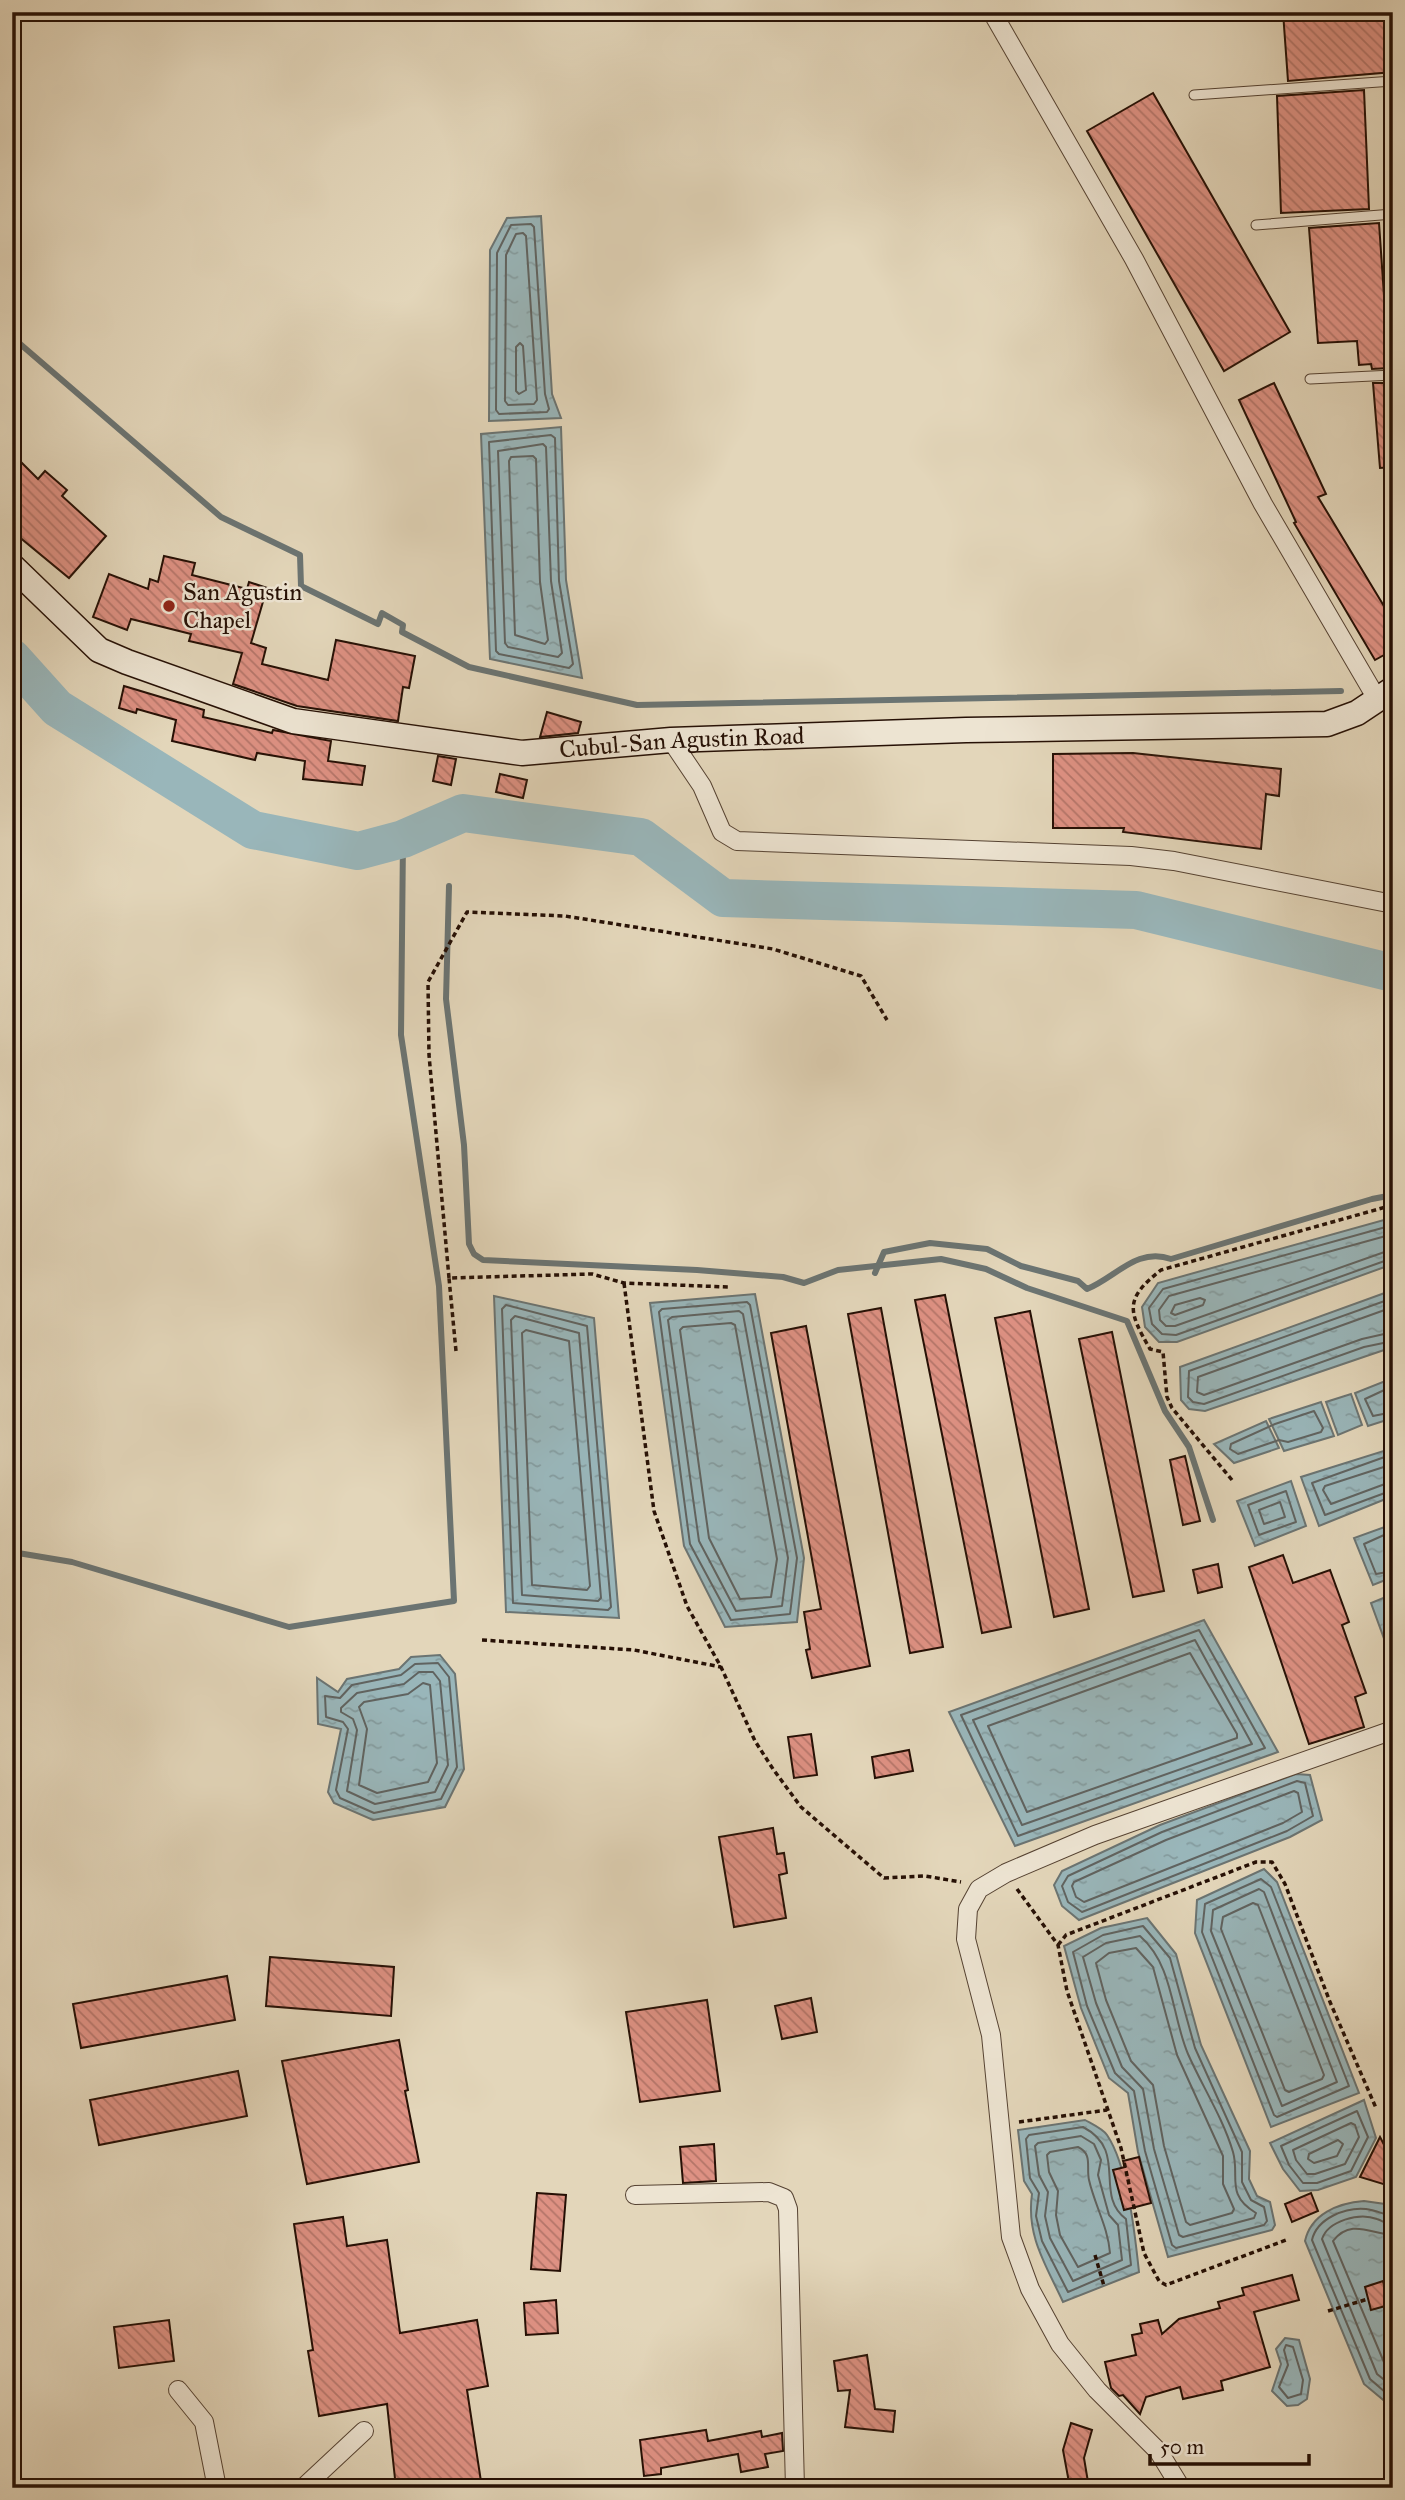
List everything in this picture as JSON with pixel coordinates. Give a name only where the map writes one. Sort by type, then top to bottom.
[{"type":"street","points":[[992,12],[1134,259],[1264,504],[1385,694]]},
{"type":"street","name":"Cubul-San Agustin Road","points":[[12,566],[99,650],[293,721],[522,753],[671,740],[966,730],[1327,724],[1357,713],[1385,694]]},
{"type":"street","points":[[671,740],[702,786],[722,832],[737,841],[1131,856],[1174,861],[1393,904]]},
{"type":"street","points":[[1181,2488],[1159,2452],[1097,2390],[1060,2344],[1030,2289],[1011,2237],[991,2035],[966,1939],[968,1909],[979,1889],[1006,1873],[1096,1835],[1393,1730]]},
{"type":"street","points":[[635,2195],[769,2192],[784,2198],[788,2209],[795,2488]]},
{"type":"street","points":[[178,2390],[204,2422],[218,2488]]},
{"type":"street","points":[[303,2488],[364,2431]]},
{"type":"lane","points":[[1194,95],[1393,81]]},
{"type":"lane","points":[[1256,226],[1393,214]]},
{"type":"lane","points":[[1310,379],[1393,374]]},
{"type":"path","points":[[456,1351],[429,1055],[428,982],[467,912],[565,916],[773,949],[860,976],[887,1020]]},
{"type":"path","points":[[1232,1480],[1167,1397],[1163,1352],[1150,1349],[1133,1320],[1132,1309],[1143,1285],[1161,1270],[1393,1205]]},
{"type":"path","points":[[449,1278],[592,1274],[624,1283],[728,1287]]},
{"type":"path","points":[[624,1283],[654,1511],[687,1606],[721,1667],[755,1741],[801,1807],[884,1878],[925,1876],[979,1889]]},
{"type":"path","points":[[482,1640],[634,1650],[721,1667]]},
{"type":"path","points":[[1058,1945],[1066,1935],[1256,1862],[1272,1863],[1285,1884],[1330,2002],[1376,2108]]},
{"type":"path","points":[[1006,1873],[1058,1945],[1067,1991],[1121,2148],[1144,2253],[1159,2281],[1166,2285],[1286,2240]]},
{"type":"path","points":[[1001,2125],[1107,2110]]},
{"type":"path","points":[[1095,2255],[1104,2286]]},
{"type":"path","points":[[1328,2311],[1368,2299]]},
{"type":"water","points":[[541,216],[552,394],[561,418],[489,421],[490,250],[507,218]]},
{"type":"water","points":[[561,427],[566,580],[582,678],[490,659],[481,434]]},
{"type":"water","points":[[1391,1218],[1393,1264],[1177,1342],[1159,1342],[1145,1327],[1142,1307],[1158,1283]]},
{"type":"water","points":[[1393,1290],[1393,1347],[1205,1411],[1189,1409],[1181,1400],[1180,1367]]},
{"type":"water","points":[[755,1294],[804,1558],[797,1622],[725,1627],[684,1546],[650,1303]]},
{"type":"water","points":[[494,1296],[594,1318],[619,1618],[506,1612]]},
{"type":"water","points":[[1393,1378],[1393,1418],[1368,1426],[1355,1393]]},
{"type":"water","points":[[1351,1394],[1362,1425],[1338,1435],[1326,1402]]},
{"type":"water","points":[[1321,1402],[1334,1436],[1284,1451],[1269,1419]]},
{"type":"water","points":[[1266,1421],[1279,1448],[1234,1463],[1214,1444]]},
{"type":"water","points":[[1393,1448],[1393,1496],[1319,1526],[1301,1477]]},
{"type":"water","points":[[1291,1481],[1306,1526],[1255,1546],[1237,1501]]},
{"type":"water","points":[[1393,1524],[1393,1577],[1373,1585],[1354,1538]]},
{"type":"water","points":[[1393,1594],[1393,1642],[1386,1644],[1371,1603]]},
{"type":"water","points":[[1204,1620],[1278,1752],[1015,1846],[949,1712]]},
{"type":"water","points":[[440,1655],[455,1674],[464,1769],[445,1807],[373,1820],[334,1803],[328,1792],[341,1729],[318,1724],[317,1678],[338,1692],[347,1679],[399,1669],[411,1657]]},
{"type":"water","points":[[1296,1774],[1310,1775],[1322,1820],[1290,1837],[1079,1920],[1062,1906],[1054,1885],[1062,1871],[1160,1825]]},
{"type":"water","points":[[1264,1869],[1277,1882],[1359,2093],[1271,2127],[1195,1933],[1197,1900]]},
{"type":"water","points":[[1147,1918],[1176,1954],[1201,2045],[1250,2151],[1249,2179],[1257,2196],[1270,2202],[1275,2225],[1272,2230],[1168,2257],[1138,2152],[1128,2093],[1109,2078],[1081,2008],[1064,1946],[1101,1928]]},
{"type":"water","points":[[1364,2100],[1376,2138],[1356,2177],[1318,2190],[1300,2191],[1283,2169],[1270,2143]]},
{"type":"water","points":[[1085,2120],[1107,2135],[1120,2164],[1129,2201],[1139,2272],[1063,2302],[1035,2237],[1032,2194],[1024,2181],[1018,2130]]},
{"type":"water","points":[[1364,2201],[1385,2204],[1393,2212],[1393,2408],[1364,2384],[1305,2241],[1319,2217],[1335,2207]]},
{"type":"water","points":[[1285,2338],[1299,2340],[1310,2379],[1307,2399],[1298,2405],[1287,2406],[1272,2391],[1281,2364],[1276,2349]]},
{"type":"building","points":[[1283,12],[1393,12],[1393,72],[1288,81]]},
{"type":"building","points":[[1364,90],[1369,209],[1281,213],[1277,96]]},
{"type":"building","points":[[1153,93],[1290,332],[1224,371],[1087,131]]},
{"type":"building","points":[[1379,223],[1389,368],[1372,369],[1371,364],[1359,365],[1357,341],[1318,343],[1309,228]]},
{"type":"building","points":[[1274,383],[1326,494],[1318,497],[1393,621],[1393,650],[1375,660],[1294,523],[1296,522],[1239,400]]},
{"type":"building","points":[[1373,383],[1393,383],[1393,467],[1380,468]]},
{"type":"building","points":[[12,453],[38,479],[45,471],[67,490],[62,496],[106,536],[69,578],[12,531]]},
{"type":"building","points":[[164,556],[195,563],[192,575],[247,589],[249,582],[267,588],[251,643],[266,648],[262,664],[328,680],[336,640],[415,656],[409,688],[403,687],[398,721],[297,706],[233,684],[242,653],[189,641],[191,634],[131,619],[127,630],[93,617],[109,574],[148,589],[150,579],[158,582]]},
{"type":"building","points":[[124,686],[204,710],[203,717],[272,733],[273,730],[331,741],[328,761],[365,766],[362,785],[303,779],[305,761],[257,753],[255,760],[172,741],[176,720],[137,709],[136,713],[119,708]]},
{"type":"building","points":[[547,712],[581,722],[578,733],[540,737]]},
{"type":"building","points":[[1133,753],[1281,769],[1279,796],[1266,794],[1261,849],[1123,832],[1124,828],[1053,828],[1053,754]]},
{"type":"building","points":[[438,756],[456,759],[451,785],[433,781]]},
{"type":"building","points":[[500,774],[527,780],[523,798],[496,792]]},
{"type":"building","points":[[945,1295],[1011,1627],[982,1633],[915,1300]]},
{"type":"building","points":[[881,1308],[943,1647],[910,1653],[848,1314]]},
{"type":"building","points":[[1030,1311],[1089,1609],[1054,1617],[995,1318]]},
{"type":"building","points":[[806,1326],[870,1666],[812,1678],[806,1650],[810,1649],[804,1612],[821,1609],[771,1333]]},
{"type":"building","points":[[1112,1332],[1164,1591],[1133,1597],[1079,1339]]},
{"type":"building","points":[[1185,1456],[1200,1521],[1183,1525],[1170,1460]]},
{"type":"building","points":[[1283,1555],[1293,1583],[1330,1570],[1349,1622],[1342,1625],[1366,1693],[1355,1697],[1364,1727],[1309,1744],[1249,1567]]},
{"type":"building","points":[[1218,1564],[1222,1587],[1198,1593],[1193,1570]]},
{"type":"building","points":[[811,1734],[817,1775],[794,1778],[788,1737]]},
{"type":"building","points":[[909,1750],[913,1771],[875,1778],[872,1757]]},
{"type":"building","points":[[773,1828],[777,1854],[784,1853],[787,1873],[779,1875],[786,1918],[734,1927],[719,1837]]},
{"type":"building","points":[[270,1957],[394,1967],[391,2016],[266,2006]]},
{"type":"building","points":[[227,1976],[235,2020],[81,2048],[73,2004]]},
{"type":"building","points":[[811,1998],[817,2032],[782,2039],[775,2006]]},
{"type":"building","points":[[707,2000],[720,2091],[640,2102],[626,2012]]},
{"type":"building","points":[[399,2040],[408,2090],[405,2091],[419,2162],[307,2184],[282,2061]]},
{"type":"building","points":[[238,2071],[247,2116],[99,2145],[90,2100]]},
{"type":"building","points":[[1380,2137],[1393,2162],[1393,2187],[1360,2177]]},
{"type":"building","points":[[714,2144],[716,2181],[683,2183],[680,2147]]},
{"type":"building","points":[[1139,2157],[1151,2203],[1124,2210],[1113,2170],[1125,2167],[1123,2161]]},
{"type":"building","points":[[537,2193],[566,2195],[560,2271],[531,2269]]},
{"type":"building","points":[[1311,2193],[1318,2211],[1292,2222],[1285,2204]]},
{"type":"building","points":[[343,2217],[347,2246],[387,2240],[400,2333],[477,2320],[488,2386],[467,2390],[482,2488],[396,2488],[387,2404],[319,2416],[308,2351],[313,2350],[294,2224]]},
{"type":"building","points":[[1292,2275],[1299,2300],[1254,2312],[1270,2367],[1221,2381],[1223,2390],[1183,2399],[1180,2387],[1146,2397],[1140,2414],[1123,2395],[1119,2396],[1111,2388],[1105,2362],[1136,2355],[1132,2335],[1142,2333],[1140,2324],[1158,2320],[1162,2334],[1179,2319],[1220,2308],[1218,2302],[1244,2295],[1242,2288]]},
{"type":"building","points":[[1383,2281],[1389,2305],[1371,2310],[1365,2287]]},
{"type":"building","points":[[556,2300],[558,2333],[526,2335],[524,2303]]},
{"type":"building","points":[[169,2320],[174,2361],[119,2368],[114,2327]]},
{"type":"building","points":[[867,2355],[875,2409],[895,2411],[893,2432],[845,2427],[850,2390],[838,2391],[834,2361]]},
{"type":"building","points":[[1071,2423],[1092,2430],[1084,2458],[1089,2488],[1070,2488],[1063,2450]]},
{"type":"building","points":[[706,2430],[708,2441],[761,2431],[762,2437],[782,2433],[783,2451],[765,2454],[768,2467],[741,2472],[738,2454],[661,2468],[661,2474],[644,2476],[640,2440]]},
{"type":"waterway","points":[[12,337],[221,517],[300,555],[301,586],[378,624],[382,613],[403,625],[402,632],[469,667],[637,705],[1341,691]]},
{"type":"waterway","points":[[12,658],[57,708],[253,830],[358,851],[403,839],[463,813],[641,837],[723,898],[1136,910],[1393,973]]},
{"type":"waterway","points":[[12,1552],[72,1562],[289,1627],[454,1601],[439,1286],[401,1035],[403,839]]},
{"type":"waterway","points":[[449,886],[446,999],[464,1145],[469,1244],[474,1254],[483,1260],[697,1270],[783,1277],[804,1283],[838,1270],[941,1259],[986,1269],[1027,1288],[1127,1321],[1165,1411],[1189,1447],[1213,1520]]},
{"type":"waterway","points":[[875,1273],[884,1252],[930,1243],[987,1249],[1021,1266],[1078,1281],[1087,1289],[1137,1260],[1159,1256],[1171,1259],[1393,1195]]},
{"type":"place","name":"San Agustin Chapel","points":[[169,606]]}]
